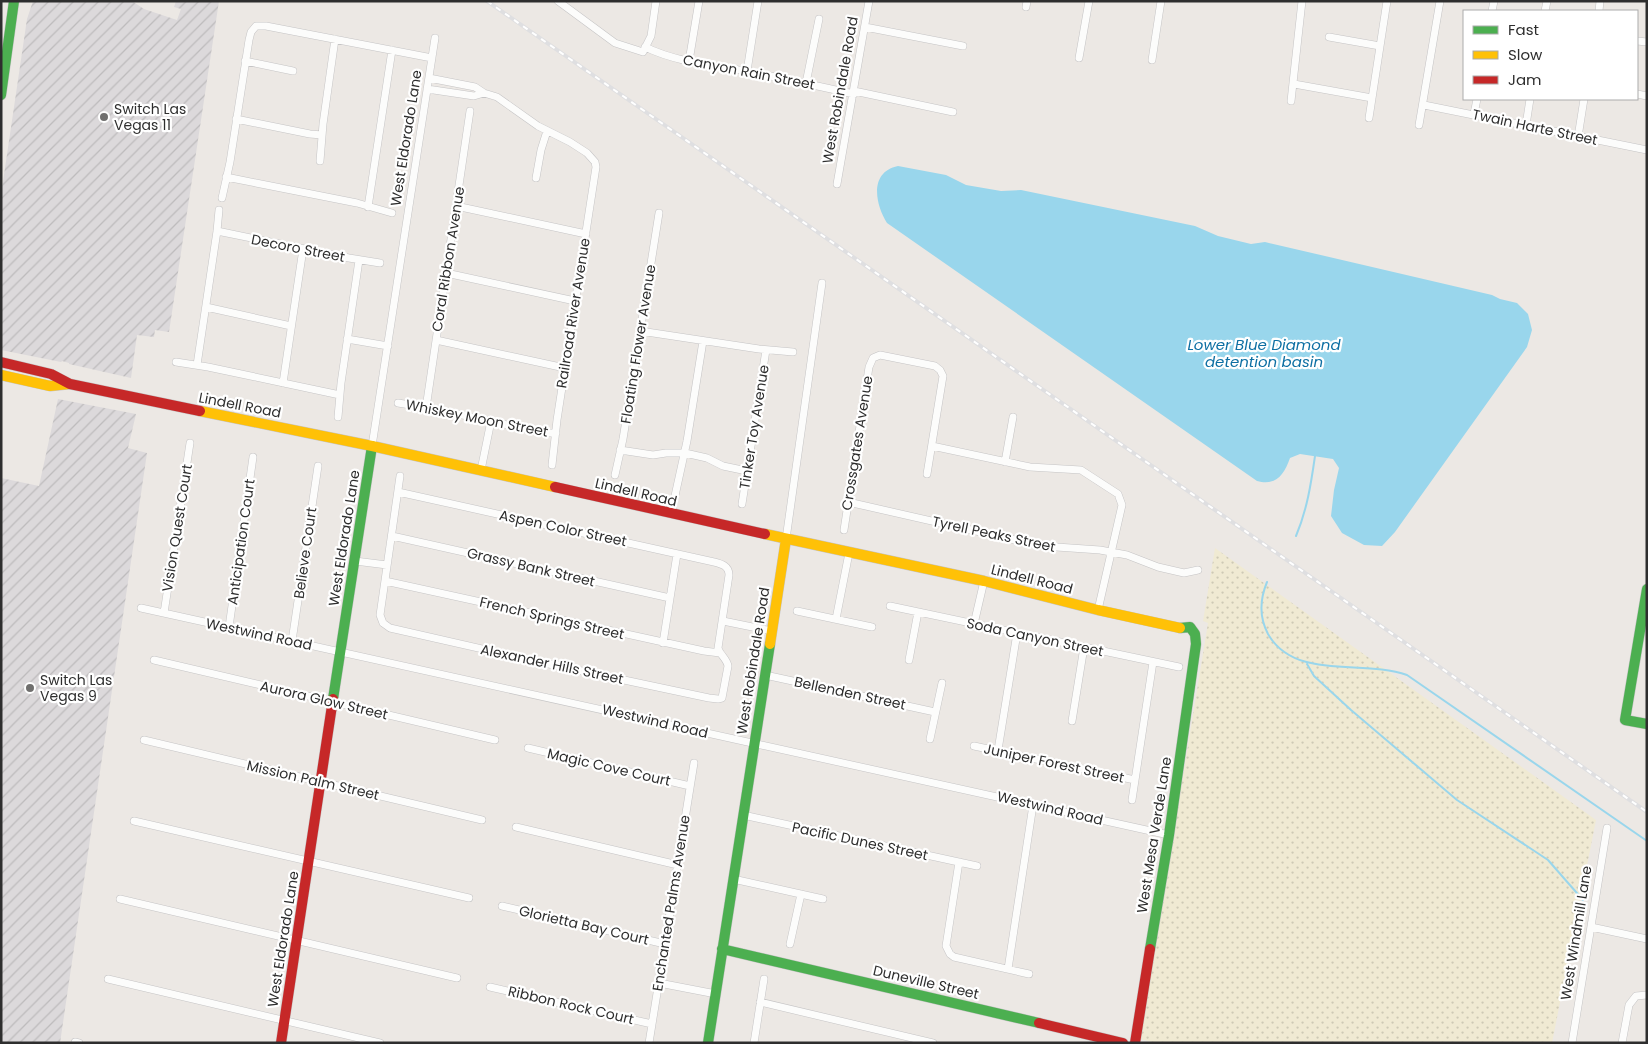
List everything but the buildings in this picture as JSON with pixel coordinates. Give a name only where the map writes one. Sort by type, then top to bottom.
[{"type":"street","points":[[1,95],[14,1]]},
{"type":"street","name":"Canyon Rain Street","points":[[558,1],[616,43],[689,61],[953,112]]},
{"type":"street","points":[[644,50],[650,36],[656,1]]},
{"type":"street","points":[[689,61],[699,1]]},
{"type":"street","points":[[747,71],[758,1]]},
{"type":"street","name":"West Robindale Road","points":[[838,184],[869,1]]},
{"type":"street","points":[[1079,58],[1089,1]]},
{"type":"street","points":[[1152,60],[1161,1]]},
{"type":"street","points":[[1369,118],[1387,1]]},
{"type":"street","points":[[1420,125],[1440,1]]},
{"type":"street","points":[[1291,101],[1301,2]]},
{"type":"street","points":[[806,84],[819,19]]},
{"type":"street","points":[[222,198],[245,61],[251,32],[256,26],[266,26],[432,58]]},
{"type":"street","points":[[865,27],[963,46]]},
{"type":"street","name":"West Eldorado Lane","points":[[281,1043],[435,38]]},
{"type":"street","points":[[1329,38],[1380,46]]},
{"type":"street","points":[[320,161],[335,40]]},
{"type":"street","points":[[368,207],[392,50]]},
{"type":"street","points":[[245,61],[293,72]]},
{"type":"street","points":[[429,78],[475,87],[496,98],[547,131],[541,150],[536,178]]},
{"type":"street","points":[[1294,84],[1372,98]]},
{"type":"street","points":[[427,89],[474,96],[484,93]]},
{"type":"street","points":[[1474,114],[1477,100]]},
{"type":"street","points":[[1526,125],[1530,100]]},
{"type":"street","points":[[1578,137],[1584,100]]},
{"type":"street","name":"Twain Harte Street","points":[[1424,105],[1647,150]]},
{"type":"street","name":"Coral Ribbon Avenue","points":[[426,408],[470,111]]},
{"type":"street","points":[[236,119],[322,135]]},
{"type":"street","name":"Railroad River Avenue","points":[[547,131],[570,142],[586,153],[595,162],[596,167],[552,465]]},
{"type":"street","points":[[226,177],[392,213]]},
{"type":"street","points":[[456,206],[586,234]]},
{"type":"street","points":[[197,365],[217,231],[218,210]]},
{"type":"street","name":"Floating Flower Avenue","points":[[615,474],[660,213]]},
{"type":"street","name":"Decoro Street","points":[[217,231],[380,263]]},
{"type":"street","points":[[283,383],[302,249]]},
{"type":"street","points":[[338,417],[359,260]]},
{"type":"street","points":[[446,273],[575,302]]},
{"type":"street","name":"West Robindale Road","points":[[708,1043],[786,539],[822,283]]},
{"type":"street","points":[[206,307],[291,326]]},
{"type":"street","points":[[640,331],[766,350],[794,352]]},
{"type":"street","points":[[347,339],[388,346]]},
{"type":"street","points":[[436,340],[565,368]]},
{"type":"street","points":[[671,514],[685,453],[703,341]]},
{"type":"street","name":"Tinker Toy Avenue","points":[[742,504],[766,350]]},
{"type":"street","name":"Crossgates Avenue","points":[[844,530],[869,367],[873,358],[880,355],[935,366],[940,370],[943,376],[932,446]]},
{"type":"street","name":"Lindell Road","points":[[1,362],[51,374],[70,384],[372,446],[671,514],[984,581],[1098,610],[1182,628],[1190,627],[1194,631]]},
{"type":"street","points":[[176,362],[340,395]]},
{"type":"street","name":"Lindell Road","points":[[1,375],[50,386],[70,384]]},
{"type":"street","name":"Whiskey Moon Street","points":[[398,403],[544,433],[556,433]]},
{"type":"street","points":[[1005,462],[1013,417]]},
{"type":"street","points":[[481,470],[491,421]]},
{"type":"street","name":"Vision Quest Court","points":[[164,613],[190,443]]},
{"type":"street","points":[[927,474],[932,446],[1040,469],[1081,470],[1118,494],[1122,505],[1098,610]]},
{"type":"street","points":[[620,450],[653,455],[666,452],[685,453],[707,458],[723,466],[747,472]]},
{"type":"street","name":"Anticipation Court","points":[[229,627],[253,457]]},
{"type":"street","name":"Believe Court","points":[[292,641],[318,466]]},
{"type":"street","points":[[385,581],[400,476]]},
{"type":"street","name":"Aspen Color Street","points":[[398,492],[714,562],[726,567],[729,571],[722,621]]},
{"type":"street","name":"Tyrell Peaks Street","points":[[848,502],[1042,546],[1112,552],[1184,573],[1198,570]]},
{"type":"street","name":"Grassy Bank Street","points":[[392,536],[670,598]]},
{"type":"street","points":[[836,619],[849,552]]},
{"type":"street","points":[[663,642],[678,554]]},
{"type":"street","points":[[355,561],[387,565]]},
{"type":"street","name":"Alexander Hills Street","points":[[385,581],[380,615],[383,623],[390,628],[544,663],[718,699],[722,698],[728,666],[728,662],[720,653]]},
{"type":"street","name":"French Springs Street","points":[[385,581],[704,652],[720,653]]},
{"type":"street","points":[[974,624],[984,581]]},
{"type":"street","points":[[1647,588],[1625,720],[1647,724]]},
{"type":"street","name":"Soda Canyon Street","points":[[890,606],[1179,667]]},
{"type":"street","name":"Westwind Road","points":[[141,608],[1169,835]]},
{"type":"street","points":[[798,611],[872,627]]},
{"type":"street","points":[[910,660],[918,612]]},
{"type":"street","points":[[720,653],[718,648],[722,621],[772,631]]},
{"type":"street","name":"West Mesa Verde Lane","points":[[1135,1043],[1169,835],[1197,639],[1194,631]]},
{"type":"street","points":[[998,750],[1017,633]]},
{"type":"street","points":[[1072,721],[1084,647]]},
{"type":"street","name":"Aurora Glow Street","points":[[154,660],[494,740]]},
{"type":"street","points":[[1132,800],[1153,662]]},
{"type":"street","name":"Bellenden Street","points":[[765,674],[936,712]]},
{"type":"street","points":[[930,739],[942,683]]},
{"type":"street","name":"Mission Palm Street","points":[[144,740],[482,820]]},
{"type":"street","name":"Juniper Forest Street","points":[[974,746],[1135,780]]},
{"type":"street","name":"Magic Cove Court","points":[[528,748],[690,786]]},
{"type":"street","name":"Enchanted Palms Avenue","points":[[649,1043],[694,764]]},
{"type":"street","points":[[1008,969],[1033,805]]},
{"type":"street","name":"Pacific Dunes Street","points":[[743,815],[977,866]]},
{"type":"street","points":[[134,821],[469,898]]},
{"type":"street","points":[[516,827],[678,865]]},
{"type":"street","name":"West Windmill Lane","points":[[1572,1043],[1607,828]]},
{"type":"street","points":[[959,862],[946,946],[950,954],[954,957],[1029,974]]},
{"type":"street","points":[[733,879],[824,899]]},
{"type":"street","points":[[790,944],[801,894]]},
{"type":"street","points":[[120,899],[456,978]]},
{"type":"street","name":"Glorietta Bay Court","points":[[502,906],[665,944]]},
{"type":"street","points":[[1591,927],[1647,939]]},
{"type":"street","name":"Duneville Street","points":[[722,949],[1123,1043]]},
{"type":"street","points":[[108,979],[380,1043]]},
{"type":"street","points":[[754,1043],[764,979]]},
{"type":"street","points":[[659,983],[716,994]]},
{"type":"street","name":"Ribbon Rock Court","points":[[490,986],[652,1024]]},
{"type":"street","points":[[1622,1043],[1629,1005],[1634,997],[1647,995]]},
{"type":"street","points":[[760,1002],[933,1043]]},
{"type":"shaded area","points":[[33,1],[132,1],[144,9],[177,20],[181,9],[174,7],[176,1],[219,1],[169,332],[155,330],[154,337],[137,335],[131,378],[62,361],[1,350],[1,195],[27,19]]},
{"type":"shaded area","points":[[58,399],[136,414],[128,448],[147,453],[60,1043],[1,1043],[1,478],[39,486]]},
{"type":"sand","points":[[1215,548],[1596,820],[1552,1043],[1156,1043],[1140,1039],[1208,623],[1203,621]]},
{"type":"water","name":"Lower Blue Diamond detention basin","points":[[898,166],[946,175],[966,185],[1001,191],[1021,190],[1195,226],[1218,236],[1251,244],[1265,242],[1492,295],[1517,303],[1528,314],[1532,330],[1527,347],[1395,532],[1382,546],[1364,545],[1342,533],[1331,516],[1339,468],[1333,459],[1300,454],[1290,458],[1278,478],[1269,482],[1257,481],[887,223],[880,207],[877,190],[882,175],[889,169]]},
{"type":"waterway","points":[[1296,536],[1306,507],[1315,456]]},
{"type":"waterway","points":[[1267,582],[1262,601],[1263,621],[1268,634],[1280,649],[1295,658],[1312,663],[1371,668],[1407,675],[1647,841]]},
{"type":"waterway","points":[[1307,664],[1314,676],[1351,710],[1457,800],[1548,860],[1583,900]]},
{"type":"railway","points":[[487,1],[1647,812]]},
{"type":"traffic: fast","points":[[1,95],[14,1]]},
{"type":"traffic: fast","points":[[333,699],[372,446]]},
{"type":"traffic: fast","points":[[1647,589],[1625,720],[1647,724]]},
{"type":"traffic: fast","points":[[1150,949],[1169,835],[1196,644],[1195,634],[1190,627],[1180,628]]},
{"type":"traffic: fast","points":[[708,1043],[770,644]]},
{"type":"traffic: fast","points":[[722,949],[1039,1023]]},
{"type":"traffic: slow","points":[[1,375],[50,386],[69,384]]},
{"type":"traffic: slow","points":[[200,411],[372,446],[555,487]]},
{"type":"traffic: slow","points":[[765,534],[984,581],[1098,610],[1180,628]]},
{"type":"traffic: slow","points":[[770,644],[786,539]]},
{"type":"traffic: jam","points":[[1,362],[51,374],[70,384],[200,411]]},
{"type":"traffic: jam","points":[[555,487],[765,534]]},
{"type":"traffic: jam","points":[[281,1043],[333,699]]},
{"type":"traffic: jam","points":[[1135,1043],[1150,949]]},
{"type":"traffic: jam","points":[[1039,1023],[1123,1043]]},
{"type":"place","name":"Switch Las Vegas 11","points":[[104,117]]},
{"type":"place","name":"Switch Las Vegas 9","points":[[30,688]]}]
